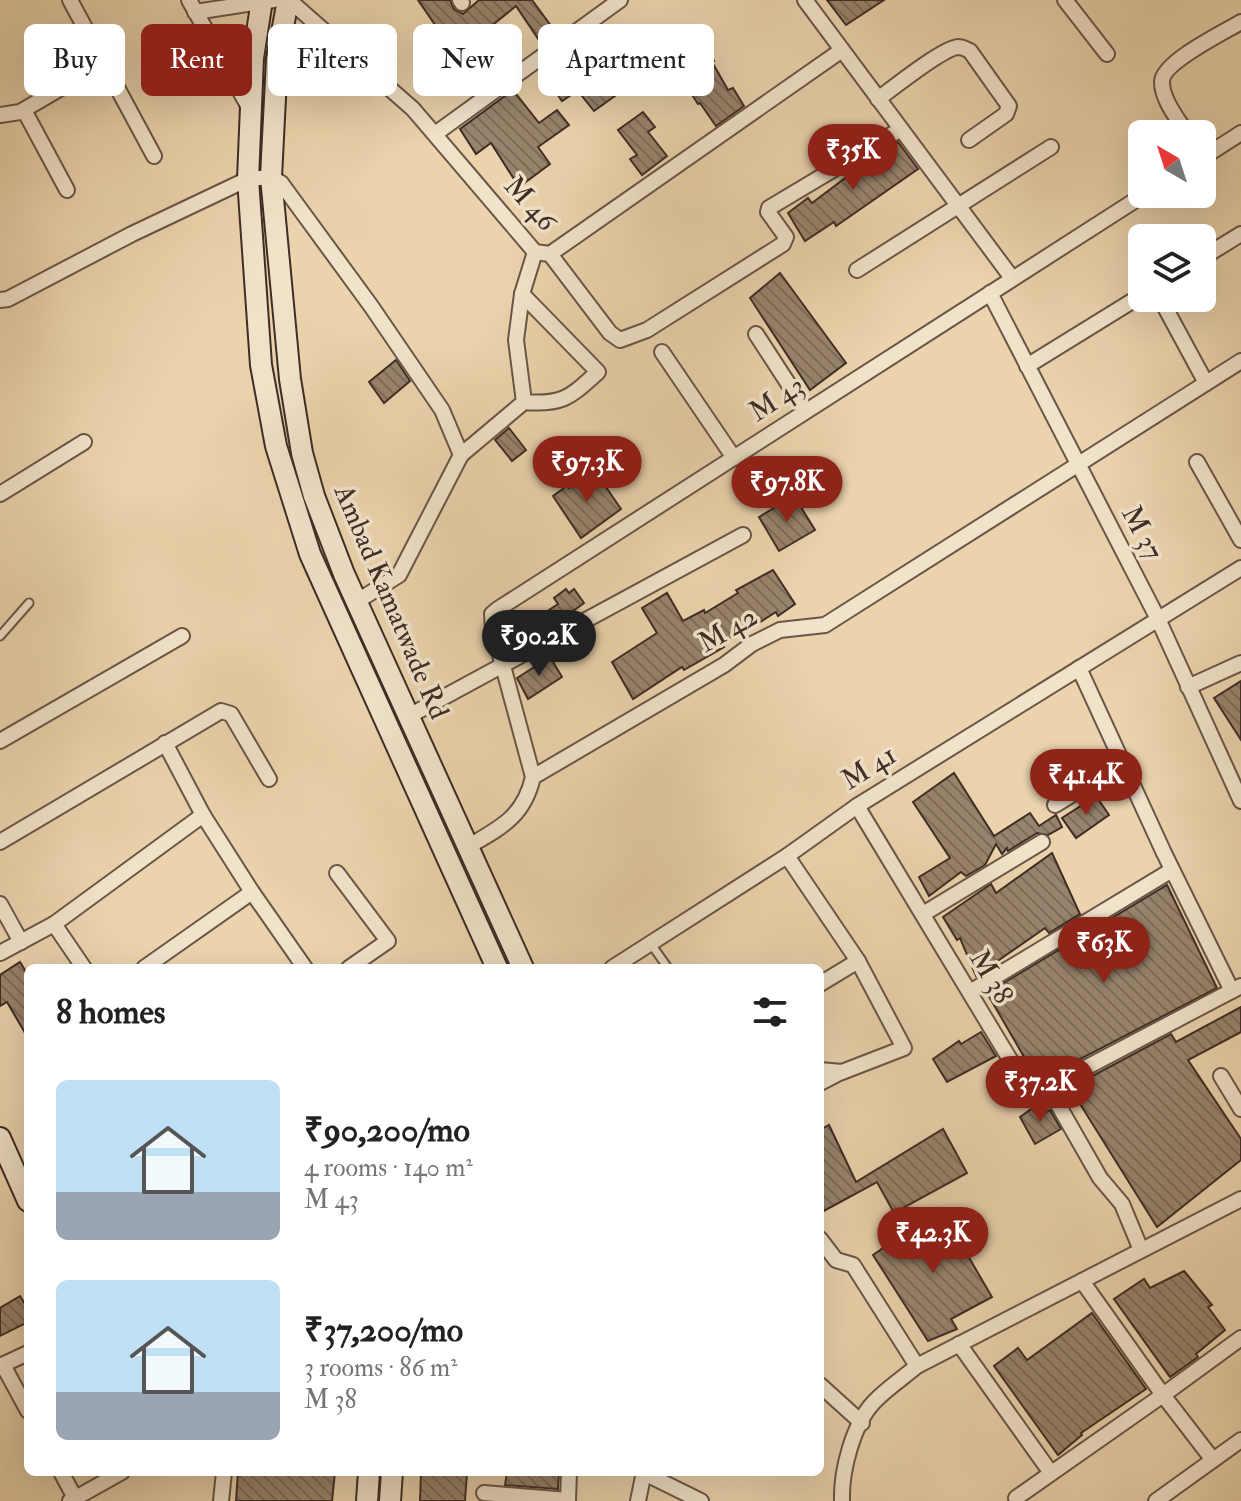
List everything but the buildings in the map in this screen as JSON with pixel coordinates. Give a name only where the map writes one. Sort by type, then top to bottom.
[{"type":"street","points":[[70,0],[83,24]]},
{"type":"street","points":[[262,0],[253,58],[248,179],[261,365],[269,415],[291,499],[310,554],[495,964]]},
{"type":"street","points":[[251,110],[192,6],[274,0]]},
{"type":"street","name":"M 46","points":[[288,0],[413,109],[543,253],[842,50]]},
{"type":"street","name":"Ambad Kamatwade Rd","points":[[288,0],[277,59],[271,177],[291,389],[302,453],[319,510],[356,602],[521,964]]},
{"type":"street","points":[[435,134],[620,0]]},
{"type":"street","points":[[805,0],[1012,278]]},
{"type":"street","points":[[1065,0],[1107,54]]},
{"type":"street","points":[[1179,120],[1166,98],[1162,81],[1164,72],[1241,22]]},
{"type":"street","points":[[878,99],[940,55],[955,47],[963,47],[970,51],[1009,106],[1006,114],[969,140]]},
{"type":"street","points":[[0,115],[24,110],[48,96]]},
{"type":"street","points":[[122,96],[154,156]]},
{"type":"street","points":[[24,110],[67,190]]},
{"type":"street","points":[[524,402],[516,340],[522,294],[543,253],[610,333],[620,340],[647,330],[783,244],[786,237],[768,212],[769,208],[901,129]]},
{"type":"street","points":[[1216,149],[1241,133]]},
{"type":"street","points":[[857,270],[1051,147]]},
{"type":"street","points":[[0,300],[8,299],[132,234],[248,179],[271,177],[290,193],[371,306],[442,410],[461,455]]},
{"type":"street","name":"M 43","points":[[533,777],[491,621],[492,614],[1128,205]]},
{"type":"street","points":[[1216,249],[1241,234]]},
{"type":"street","name":"M 37","points":[[990,293],[1158,619],[1241,801]]},
{"type":"street","points":[[356,602],[399,575],[461,455],[524,402],[545,404],[568,398],[598,372],[522,294]]},
{"type":"street","points":[[1027,366],[1128,304]]},
{"type":"street","points":[[1168,312],[1206,383]]},
{"type":"street","points":[[756,334],[806,411]]},
{"type":"street","points":[[662,352],[734,458]]},
{"type":"street","name":"M 42","points":[[533,777],[724,665],[752,644],[780,630],[825,625],[1241,361]]},
{"type":"street","points":[[0,494],[84,442]]},
{"type":"street","points":[[1197,462],[1241,540]]},
{"type":"street","points":[[409,716],[743,535]]},
{"type":"street","name":"M 41","points":[[618,964],[787,856],[857,806],[1241,568]]},
{"type":"street","points":[[0,741],[182,636]]},
{"type":"street","points":[[1188,687],[1241,663]]},
{"type":"street","points":[[1079,668],[1172,870],[1236,988],[1048,1087],[1100,1178],[1122,1204],[1141,1250]]},
{"type":"street","points":[[0,842],[221,711],[228,711],[269,779]]},
{"type":"street","points":[[165,743],[203,815],[302,964]]},
{"type":"street","points":[[1055,805],[1123,763]]},
{"type":"street","points":[[469,846],[500,829],[518,813],[528,798],[533,777]]},
{"type":"street","name":"M 38","points":[[857,806],[1032,1096],[1048,1087]]},
{"type":"street","points":[[0,953],[54,924],[203,815]]},
{"type":"street","points":[[923,914],[1042,842]]},
{"type":"street","points":[[787,856],[858,961],[904,1048],[824,1081]]},
{"type":"street","points":[[970,992],[1172,870]]},
{"type":"street","points":[[337,873],[388,941],[355,964]]},
{"type":"street","points":[[150,964],[252,892]]},
{"type":"street","points":[[0,904],[21,942]]},
{"type":"street","points":[[54,924],[81,964]]},
{"type":"street","points":[[824,982],[858,961]]},
{"type":"street","points":[[824,1070],[842,1072]]},
{"type":"street","points":[[1230,1082],[1241,1109]]},
{"type":"street","points":[[0,1138],[24,1192]]},
{"type":"street","points":[[842,1501],[844,1468],[850,1446],[872,1403],[917,1366],[1241,1199]]},
{"type":"street","points":[[824,1244],[836,1260],[853,1265],[917,1366]]},
{"type":"street","points":[[1082,1281],[1213,1460]]},
{"type":"street","points":[[1016,1498],[1241,1338]]},
{"type":"street","points":[[959,1344],[1051,1473]]},
{"type":"street","points":[[24,1355],[2,1365],[24,1404]]},
{"type":"street","points":[[824,1389],[862,1423]]},
{"type":"street","points":[[1156,1501],[1241,1440]]},
{"type":"street","points":[[63,1476],[73,1500],[115,1476]]},
{"type":"street","points":[[221,1501],[224,1476]]},
{"type":"street","points":[[367,1501],[369,1476]]},
{"type":"street","points":[[390,1501],[392,1476]]},
{"type":"street","points":[[484,1493],[568,1501],[569,1476]]},
{"type":"street","points":[[638,1501],[643,1476]]},
{"type":"street","points":[[650,1476],[701,1501]]},
{"type":"lane","points":[[0,636],[29,603]]},
{"type":"lane","points":[[650,943],[665,964]]}]
